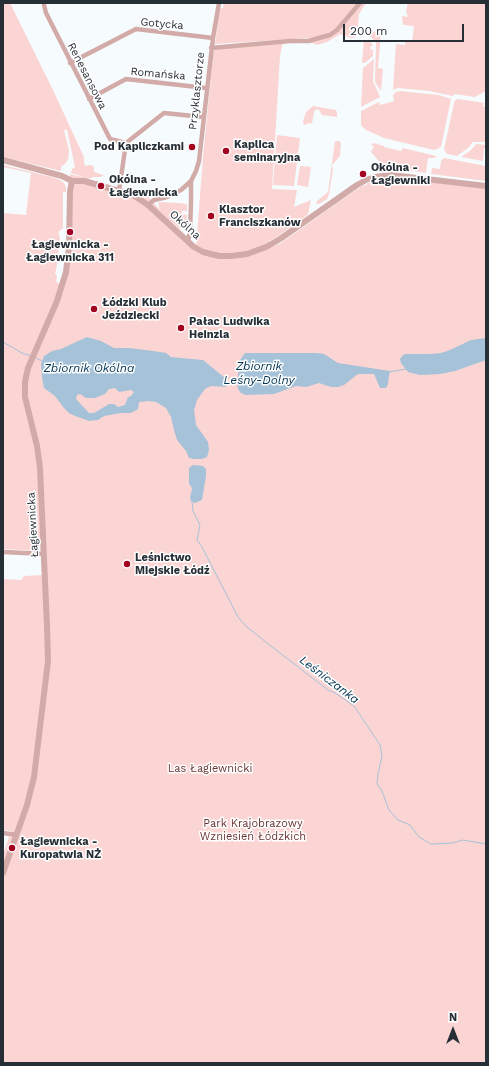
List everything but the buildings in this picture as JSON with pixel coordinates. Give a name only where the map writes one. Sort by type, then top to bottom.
[{"type":"street","name":"Przyklasztorze","points":[[188,242],[190,230],[191,181],[198,164],[211,48],[219,3]]},
{"type":"street","points":[[211,48],[290,41],[309,41],[330,35],[337,30],[360,3]]},
{"type":"street","name":"Renesansowa","points":[[44,5],[46,13],[70,63],[110,139],[126,143]]},
{"type":"street","name":"Gotycka","points":[[70,63],[136,29],[213,38]]},
{"type":"street","name":"Romańska","points":[[89,99],[126,79],[206,88]]},
{"type":"street","points":[[119,191],[126,143],[164,113],[203,117]]},
{"type":"street","name":"Okólna","points":[[3,160],[62,176],[72,181],[84,181],[133,195],[148,205],[188,242],[200,251],[215,256],[236,255],[256,251],[266,247],[280,239],[359,184],[380,176],[394,176],[486,186]]},
{"type":"street","name":"Łagiewnicka","points":[[3,873],[29,801],[35,773],[47,672],[48,650],[39,457],[24,389],[31,360],[57,301],[66,272],[69,246],[70,191],[72,181]]},
{"type":"street","name":"Przyklasztorze","points":[[148,205],[154,200],[177,193],[191,181]]},
{"type":"street","points":[[3,552],[44,554]]},
{"type":"street","points":[[3,833],[17,835]]},
{"type":"green space","name":"Las Łagiewnicki","points":[[3,3],[10,3],[84,157],[85,166],[91,165],[94,167],[94,172],[104,175],[88,179],[148,196],[160,210],[158,203],[160,202],[187,204],[187,211],[182,211],[182,214],[187,215],[186,228],[179,228],[165,217],[196,247],[214,46],[283,41],[280,56],[272,189],[297,190],[294,207],[311,200],[308,214],[274,239],[269,241],[269,248],[281,243],[377,177],[486,188],[486,1063],[3,1063],[3,855],[11,831],[3,830],[3,579],[21,580],[24,576],[42,575],[40,538],[37,541],[37,545],[40,545],[37,551],[3,549],[3,213],[26,215],[31,173],[3,167],[3,165],[52,177],[60,180],[66,187],[66,192],[63,192],[63,229],[58,232],[60,239],[58,257],[54,259],[58,260],[55,274],[57,277],[56,281],[59,284],[69,269],[70,174],[86,178],[71,173],[72,169],[75,167],[66,129],[64,131],[69,150],[68,159],[61,167],[61,171],[3,157]]},
{"type":"green space","points":[[224,3],[366,3],[359,14],[357,36],[350,38],[340,34],[327,42],[317,45],[312,43],[308,38],[215,44],[220,9],[223,8]]},
{"type":"green space","points":[[408,3],[486,3],[486,91],[475,97],[455,94],[453,96],[429,91],[398,88],[393,90],[396,44],[405,45],[405,42],[412,42],[414,26],[403,25],[402,16],[408,17],[406,11]]},
{"type":"green space","points":[[366,31],[381,32],[378,68],[383,69],[381,91],[375,82],[376,43]]},
{"type":"green space","points":[[364,40],[370,41],[373,46],[371,46],[370,49],[373,50],[373,56],[363,63],[362,62]]},
{"type":"green space","points":[[374,59],[373,81],[380,97],[361,107],[363,68]]},
{"type":"green space","points":[[400,91],[439,95],[451,99],[441,147],[434,150],[384,138],[366,130],[361,125],[361,111],[379,102],[380,105],[394,101],[393,95]]},
{"type":"green space","points":[[458,99],[484,103],[483,107],[486,107],[486,142],[473,142],[457,156],[447,154],[444,149],[454,103],[455,100]]},
{"type":"green space","points":[[313,106],[336,110],[337,117],[322,115],[319,110],[316,109],[312,124],[309,123],[304,125],[303,121],[306,112]]},
{"type":"green space","points":[[277,135],[300,138],[294,186],[273,185]]},
{"type":"green space","points":[[335,141],[339,141],[341,143],[340,156],[332,165],[333,170],[329,194],[327,199],[319,204],[316,204],[317,201],[328,192]]},
{"type":"green space","points":[[373,143],[401,151],[403,148],[436,156],[435,158],[428,158],[426,173],[388,167],[382,165],[371,152],[374,146],[371,145]]},
{"type":"green space","points":[[476,144],[486,145],[486,148],[484,148],[483,161],[461,157],[471,150]]},
{"type":"green space","points":[[444,158],[486,166],[486,181],[431,174],[432,168],[440,169],[441,161]]},
{"type":"green space","points":[[300,166],[311,167],[308,187],[297,185]]},
{"type":"water","name":"Zbiornik Okólna","points":[[87,337],[101,341],[114,348],[153,351],[166,353],[171,357],[203,360],[225,378],[227,382],[226,387],[211,386],[205,389],[197,400],[194,410],[196,425],[208,442],[209,450],[207,457],[202,459],[189,458],[186,451],[177,440],[171,417],[166,408],[156,402],[139,402],[138,409],[131,413],[104,416],[98,420],[89,421],[69,413],[55,396],[44,388],[42,378],[41,364],[44,356],[52,351],[61,349]],"holes":[[[115,388],[119,392],[131,390],[134,392],[128,397],[125,405],[118,407],[114,404],[109,404],[94,413],[89,413],[76,399],[77,395],[80,394],[86,398],[95,398],[105,394],[109,389]]]},
{"type":"water","points":[[486,338],[486,360],[455,371],[440,374],[420,375],[408,372],[401,363],[400,359],[405,354],[441,353],[471,340]]},
{"type":"water","name":"Zbiornik Leśny-Dolny","points":[[245,353],[324,354],[338,363],[390,371],[388,384],[386,388],[380,388],[374,374],[358,374],[344,385],[338,387],[331,387],[319,383],[306,387],[296,386],[274,394],[246,395],[241,393],[238,389],[237,383],[240,360]]},
{"type":"water","points":[[193,465],[203,466],[206,469],[202,500],[195,503],[191,501],[190,498],[192,489],[189,484],[189,468]]},
{"type":"waterway","points":[[3,342],[22,353],[31,356]]},
{"type":"waterway","points":[[36,358],[42,361]]},
{"type":"waterway","points":[[388,372],[407,369]]},
{"type":"waterway","name":"Leśniczanka","points":[[192,502],[193,511],[200,525],[197,540],[238,617],[247,627],[328,690],[354,706],[380,745],[382,756],[377,784],[382,791],[389,810],[398,820],[410,825],[419,837],[431,844],[452,843],[463,840],[486,844]]},
{"type":"place","name":"Pod Kapliczkami","points":[[192,147]]},
{"type":"place","name":"Kaplica seminaryjna","points":[[226,151]]},
{"type":"place","name":"Okólna - Łagiewniki","points":[[363,174]]},
{"type":"place","name":"Okólna - Łagiewnicka","points":[[101,186]]},
{"type":"place","name":"Klasztor Franciszkanów","points":[[211,216]]},
{"type":"place","name":"Łagiewnicka - Łagiewnicka 311","points":[[70,232]]},
{"type":"place","name":"Łódzki Klub Jeździecki","points":[[94,309]]},
{"type":"place","name":"Pałac Ludwika Heinzla","points":[[181,328]]},
{"type":"place","name":"Leśnictwo Miejskie Łódź","points":[[127,564]]},
{"type":"place","name":"Łagiewnicka - Kuropatwia NŻ","points":[[12,848]]},
{"type":"park label","name":"Park Krajobrazowy Wzniesień Łódzkich","points":[[253,830]]}]
